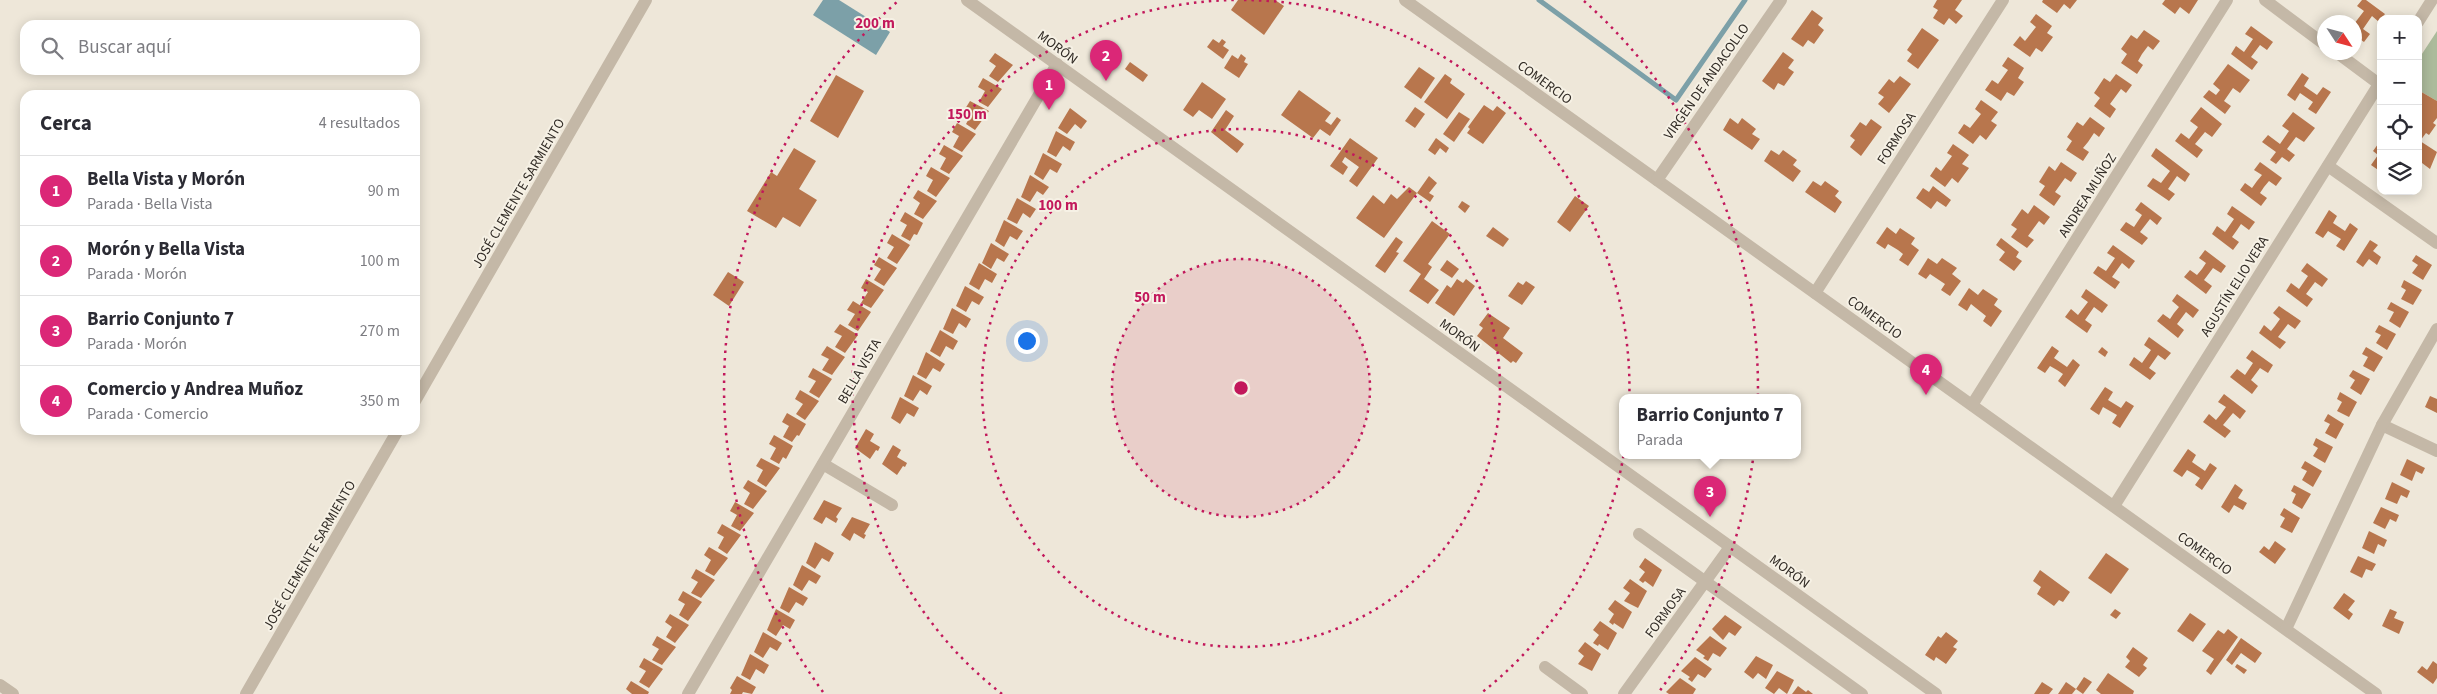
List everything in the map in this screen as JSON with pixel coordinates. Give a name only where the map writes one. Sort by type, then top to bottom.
[{"type":"street","name":"JOSÉ CLEMENTE SARMIENTO","points":[[420,392],[646,0]]},
{"type":"street","name":"MORÓN","points":[[967,0],[1936,694]]},
{"type":"street","name":"COMERCIO","points":[[1405,0],[2376,694]]},
{"type":"street","name":"VIRGEN DE ANDACOLLO","points":[[1657,180],[1781,0]]},
{"type":"street","name":"FORMOSA","points":[[1815,293],[2003,0]]},
{"type":"street","name":"ANDREA MUÑOZ","points":[[1972,405],[2227,0]]},
{"type":"street","points":[[2265,0],[2317,39]]},
{"type":"street","points":[[2422,16],[2432,0]]},
{"type":"street","points":[[2347,60],[2377,81]]},
{"type":"street","name":"BELLA VISTA","points":[[688,694],[1057,64]]},
{"type":"street","name":"AGUSTÍN ELIO VERA","points":[[2114,506],[2377,88]]},
{"type":"street","points":[[2328,166],[2437,243]]},
{"type":"street","points":[[2286,629],[2382,425],[2437,330]]},
{"type":"street","points":[[2382,425],[2437,451]]},
{"type":"street","name":"JOSÉ CLEMENTE SARMIENTO","points":[[246,694],[395,435]]},
{"type":"street","points":[[823,464],[892,505]]},
{"type":"street","points":[[1640,534],[1862,694]]},
{"type":"street","name":"FORMOSA","points":[[1624,694],[1730,547]]},
{"type":"street","points":[[1545,667],[1582,694]]},
{"type":"street","points":[[0,685],[13,694]]},
{"type":"green space","points":[[2437,31],[2437,101],[2422,92],[2422,54]]},
{"type":"water","points":[[823,0],[839,0],[890,32],[876,55],[813,15]]},
{"type":"building","points":[[1238,0],[1275,0],[1284,6],[1264,35],[1231,10]]},
{"type":"building","points":[[1937,0],[1962,0],[1955,10],[1963,16],[1956,24],[1949,18],[1944,25],[1933,18],[1938,10],[1933,7]]},
{"type":"building","points":[[2043,0],[2077,0],[2070,9],[2064,4],[2057,13],[2042,2]]},
{"type":"building","points":[[2165,0],[2198,0],[2189,14],[2180,7],[2175,14],[2162,4]]},
{"type":"building","points":[[2362,0],[2366,0],[2385,14],[2377,15],[2377,20],[2372,16],[2363,29],[2370,34],[2364,42],[2362,41],[2361,15],[2364,11],[2357,6]]},
{"type":"building","points":[[1812,10],[1823,18],[1818,25],[1824,30],[1814,44],[1808,40],[1803,47],[1791,39]]},
{"type":"building","points":[[2036,14],[2052,26],[2047,33],[2053,37],[2042,52],[2036,48],[2030,57],[2013,45],[2020,36],[2025,41],[2036,27],[2030,22]]},
{"type":"building","points":[[2251,26],[2273,42],[2267,50],[2260,45],[2251,57],[2258,62],[2252,70],[2231,54],[2236,46],[2244,52],[2253,39],[2245,34]]},
{"type":"building","points":[[1922,28],[1939,40],[1918,69],[1907,61],[1912,54],[1907,50]]},
{"type":"building","points":[[2144,30],[2160,41],[2153,50],[2148,46],[2142,54],[2138,61],[2143,65],[2137,74],[2121,63],[2127,54],[2121,49],[2131,35],[2137,39]]},
{"type":"building","points":[[1213,39],[1219,43],[1222,39],[1226,42],[1223,46],[1229,50],[1223,59],[1207,47]]},
{"type":"building","points":[[1783,52],[1794,60],[1788,68],[1794,72],[1784,86],[1778,83],[1774,90],[1762,81]]},
{"type":"building","points":[[995,53],[1013,65],[998,82],[989,76],[996,66],[989,61]]},
{"type":"building","points":[[1241,54],[1246,58],[1244,62],[1248,64],[1239,78],[1224,68],[1232,55],[1238,59]]},
{"type":"building","points":[[2008,57],[2024,68],[2018,78],[2024,82],[2014,96],[2007,92],[2001,101],[1985,90],[1992,80],[1998,84],[2008,70],[2002,66]]},
{"type":"building","points":[[1130,62],[1148,75],[1143,82],[1125,69]]},
{"type":"building","points":[[2228,64],[2250,80],[2240,93],[2233,88],[2224,101],[2231,106],[2225,114],[2203,97],[2209,90],[2216,95],[2220,90],[2213,84]]},
{"type":"building","points":[[1419,67],[1435,78],[1421,99],[1404,87]]},
{"type":"building","points":[[2302,73],[2309,78],[2304,86],[2317,95],[2323,87],[2331,92],[2316,114],[2308,109],[2313,102],[2300,93],[2295,101],[2287,95]]},
{"type":"building","points":[[1445,74],[1452,79],[1450,83],[1465,94],[1447,119],[1424,102]]},
{"type":"building","points":[[2116,74],[2132,85],[2126,93],[2121,89],[2110,104],[2116,109],[2110,118],[2094,106],[2100,98],[2094,93],[2104,78],[2110,82]]},
{"type":"building","points":[[836,75],[864,91],[838,138],[810,121]]},
{"type":"building","points":[[1900,76],[1911,84],[1889,113],[1878,104],[1884,97],[1878,93],[1889,79],[1894,83]]},
{"type":"building","points":[[983,78],[1002,89],[988,107],[979,102],[985,91],[978,87]]},
{"type":"building","points":[[1202,82],[1226,99],[1212,119],[1199,110],[1193,117],[1183,110]]},
{"type":"building","points":[[1299,90],[1331,113],[1325,121],[1331,125],[1337,117],[1341,120],[1330,136],[1320,129],[1313,138],[1281,115]]},
{"type":"building","points":[[2422,92],[2437,101],[2437,118],[2433,123],[2436,125],[2429,135],[2426,133],[2422,138]]},
{"type":"building","points":[[1981,100],[1998,112],[1991,121],[1997,125],[1986,140],[1980,135],[1973,144],[1958,133],[1964,124],[1970,128],[1981,114],[1975,109]]},
{"type":"building","points":[[970,101],[989,111],[975,130],[966,124],[972,113],[965,109]]},
{"type":"building","points":[[1484,105],[1493,111],[1497,106],[1506,113],[1483,144],[1467,133],[1470,129],[1468,127]]},
{"type":"building","points":[[1415,107],[1425,114],[1415,128],[1405,121]]},
{"type":"building","points":[[2201,107],[2222,124],[2212,137],[2205,132],[2195,144],[2203,150],[2197,158],[2175,141],[2181,133],[2189,139],[2198,127],[2190,121]]},
{"type":"building","points":[[1070,108],[1087,121],[1081,129],[1075,124],[1067,134],[1058,128]]},
{"type":"building","points":[[1226,110],[1234,116],[1225,130],[1244,144],[1237,153],[1211,132]]},
{"type":"building","points":[[1459,112],[1470,119],[1454,142],[1443,134]]},
{"type":"building","points":[[2293,112],[2315,128],[2304,142],[2296,137],[2287,149],[2295,155],[2289,162],[2282,157],[2276,164],[2270,160],[2276,152],[2262,142],[2268,135],[2280,144],[2289,131],[2282,126]]},
{"type":"building","points":[[2090,117],[2105,128],[2099,137],[2094,133],[2083,148],[2089,152],[2083,161],[2066,150],[2072,141],[2067,137],[2077,122],[2083,126]]},
{"type":"building","points":[[1730,118],[1738,124],[1742,118],[1756,129],[1752,134],[1760,139],[1752,150],[1723,130]]},
{"type":"building","points":[[1871,119],[1882,127],[1861,156],[1850,147],[1855,140],[1850,136],[1860,122],[1866,126]]},
{"type":"building","points":[[957,123],[976,134],[962,152],[953,147],[959,136],[952,132]]},
{"type":"building","points":[[1056,131],[1075,142],[1070,151],[1063,146],[1056,157],[1047,152]]},
{"type":"building","points":[[1350,138],[1378,158],[1357,187],[1349,181],[1359,167],[1345,157],[1342,162],[1348,167],[1343,175],[1330,166]]},
{"type":"building","points":[[1436,138],[1449,148],[1446,153],[1440,148],[1435,155],[1428,150]]},
{"type":"building","points":[[2422,142],[2437,152],[2430,169],[2422,163]]},
{"type":"building","points":[[1953,144],[1969,155],[1962,164],[1969,168],[1958,183],[1952,178],[1945,187],[1930,176],[1936,167],[1941,171],[1952,156],[1947,153]]},
{"type":"building","points":[[944,145],[963,156],[949,174],[940,169],[946,158],[939,154]]},
{"type":"building","points":[[2377,146],[2377,154],[2373,151]]},
{"type":"building","points":[[794,148],[816,161],[799,189],[817,200],[800,227],[783,217],[776,228],[747,211],[771,172],[777,176]]},
{"type":"building","points":[[2156,148],[2190,174],[2185,182],[2177,176],[2168,189],[2175,194],[2169,201],[2147,186],[2153,178],[2161,183],[2170,171],[2151,156]]},
{"type":"building","points":[[1771,150],[1779,155],[1783,150],[1797,160],[1793,165],[1801,171],[1793,182],[1764,161]]},
{"type":"building","points":[[1043,153],[1062,164],[1057,173],[1050,169],[1043,180],[1034,174]]},
{"type":"building","points":[[2377,156],[2377,169],[2371,165]]},
{"type":"building","points":[[2061,162],[2077,173],[2071,182],[2065,178],[2055,192],[2061,196],[2054,206],[2039,195],[2045,186],[2039,182],[2049,166],[2055,171]]},
{"type":"building","points":[[2260,162],[2282,178],[2276,186],[2269,181],[2264,187],[2260,193],[2267,198],[2261,206],[2240,190],[2245,183],[2252,188],[2262,175],[2254,170]]},
{"type":"building","points":[[931,167],[950,178],[936,197],[927,191],[933,180],[926,176]]},
{"type":"building","points":[[1030,175],[1049,187],[1043,195],[1037,191],[1030,202],[1021,197]]},
{"type":"building","points":[[1429,176],[1437,183],[1429,193],[1434,196],[1430,202],[1417,193]]},
{"type":"building","points":[[1813,181],[1821,186],[1825,181],[1839,191],[1835,196],[1842,202],[1835,213],[1805,192]]},
{"type":"building","points":[[1933,186],[1951,200],[1946,207],[1937,201],[1931,209],[1916,198],[1923,188],[1929,192]]},
{"type":"building","points":[[1409,187],[1417,193],[1384,238],[1356,218],[1373,195],[1384,204],[1391,194],[1397,199]]},
{"type":"building","points":[[918,190],[937,201],[923,219],[914,214],[920,203],[913,198]]},
{"type":"building","points":[[1575,196],[1589,206],[1570,232],[1557,222]]},
{"type":"building","points":[[1017,198],[1036,209],[1030,218],[1023,213],[1017,224],[1007,219]]},
{"type":"building","points":[[1462,201],[1470,206],[1465,213],[1458,207]]},
{"type":"building","points":[[2141,202],[2162,218],[2157,225],[2150,219],[2140,232],[2148,238],[2142,245],[2120,230],[2126,222],[2134,227],[2142,215],[2135,210]]},
{"type":"building","points":[[2034,205],[2050,217],[2044,225],[2039,221],[2028,236],[2034,240],[2027,248],[2011,237],[2017,229],[2011,225],[2022,209],[2028,214]]},
{"type":"building","points":[[2232,206],[2255,222],[2249,230],[2241,224],[2232,237],[2239,242],[2233,250],[2212,234],[2217,226],[2225,232],[2234,219],[2227,214]]},
{"type":"building","points":[[2329,210],[2337,216],[2333,223],[2345,231],[2350,223],[2358,229],[2344,251],[2336,246],[2341,239],[2328,231],[2323,238],[2315,233]]},
{"type":"building","points":[[905,212],[923,223],[917,235],[914,234],[910,241],[901,236],[907,225],[900,221]]},
{"type":"building","points":[[1004,220],[1023,231],[1017,240],[1010,236],[1004,247],[995,241]]},
{"type":"building","points":[[1432,221],[1450,234],[1428,264],[1432,267],[1424,279],[1439,290],[1428,304],[1409,291],[1421,274],[1403,261]]},
{"type":"building","points":[[1493,227],[1509,239],[1503,247],[1486,236]]},
{"type":"building","points":[[1887,227],[1896,234],[1900,228],[1915,238],[1911,244],[1919,250],[1908,266],[1899,260],[1903,254],[1898,250],[1888,244],[1885,249],[1876,243]]},
{"type":"building","points":[[892,234],[910,245],[897,264],[887,258],[894,247],[887,243]]},
{"type":"building","points":[[1396,237],[1403,242],[1396,252],[1399,253],[1385,273],[1375,266]]},
{"type":"building","points":[[2001,238],[2019,252],[2016,257],[2022,261],[2014,271],[1999,260],[2005,252],[1996,245]]},
{"type":"building","points":[[2370,240],[2378,245],[2373,251],[2381,257],[2377,265],[2369,259],[2363,267],[2356,262]]},
{"type":"building","points":[[991,243],[1009,254],[1004,262],[997,258],[991,269],[982,263]]},
{"type":"building","points":[[2113,245],[2135,261],[2129,269],[2122,263],[2112,277],[2120,282],[2115,289],[2093,273],[2098,266],[2106,271],[2115,258],[2107,253]]},
{"type":"building","points":[[2205,250],[2226,266],[2221,273],[2213,268],[2204,280],[2212,286],[2206,294],[2184,277],[2190,270],[2197,275],[2202,269],[2206,263],[2199,258]]},
{"type":"building","points":[[2416,255],[2432,265],[2423,280],[2412,273],[2418,265],[2412,261]]},
{"type":"building","points":[[879,257],[897,268],[884,286],[874,280],[881,269],[874,265]]},
{"type":"building","points":[[1928,258],[1937,264],[1942,258],[1957,268],[1952,274],[1961,281],[1950,296],[1941,290],[1945,284],[1930,274],[1926,279],[1918,274]]},
{"type":"building","points":[[1447,260],[1459,269],[1452,278],[1440,270]]},
{"type":"building","points":[[979,263],[997,274],[992,283],[985,279],[979,290],[969,284]]},
{"type":"building","points":[[2307,263],[2328,279],[2322,287],[2315,282],[2306,294],[2313,299],[2307,307],[2286,291],[2291,283],[2299,289],[2308,276],[2301,271]]},
{"type":"building","points":[[728,272],[744,282],[729,306],[713,295]]},
{"type":"building","points":[[866,279],[884,290],[871,308],[861,303],[868,292],[861,288]]},
{"type":"building","points":[[1457,279],[1463,283],[1466,279],[1475,286],[1454,316],[1435,303],[1447,285],[1451,288]]},
{"type":"building","points":[[2404,280],[2422,290],[2413,305],[2401,299],[2406,290],[2401,287]]},
{"type":"building","points":[[1526,281],[1535,287],[1522,305],[1508,296],[1518,282],[1523,285]]},
{"type":"building","points":[[965,286],[984,297],[979,305],[972,301],[966,312],[956,306]]},
{"type":"building","points":[[1969,288],[1978,295],[1983,289],[1998,299],[1994,305],[2002,311],[1991,327],[1983,321],[1986,316],[1971,304],[1967,311],[1958,305]]},
{"type":"building","points":[[2086,289],[2108,305],[2102,313],[2094,307],[2085,320],[2092,325],[2087,333],[2065,317],[2071,309],[2078,315],[2088,302],[2081,297]]},
{"type":"building","points":[[2177,294],[2199,310],[2193,318],[2186,312],[2177,324],[2184,330],[2178,338],[2157,321],[2163,314],[2170,319],[2179,307],[2172,301]]},
{"type":"building","points":[[853,301],[871,312],[858,331],[848,325],[855,314],[847,310]]},
{"type":"building","points":[[2391,302],[2409,312],[2400,328],[2389,321],[2394,312],[2387,309]]},
{"type":"building","points":[[2279,306],[2301,321],[2295,329],[2288,324],[2278,337],[2286,342],[2280,349],[2259,333],[2264,325],[2271,331],[2275,326],[2280,319],[2273,313]]},
{"type":"building","points":[[952,308],[971,319],[966,328],[959,323],[953,334],[943,329]]},
{"type":"building","points":[[1488,313],[1510,328],[1503,338],[1523,353],[1516,363],[1513,361],[1511,363],[1477,336],[1483,328],[1479,325]]},
{"type":"building","points":[[840,324],[858,335],[845,353],[835,347],[842,336],[834,332]]},
{"type":"building","points":[[2379,325],[2396,334],[2387,350],[2376,343],[2381,335],[2375,332]]},
{"type":"building","points":[[940,330],[958,341],[953,350],[946,346],[940,357],[930,351]]},
{"type":"building","points":[[2149,337],[2171,353],[2165,360],[2158,355],[2149,368],[2156,373],[2150,380],[2129,365],[2134,357],[2142,363],[2151,350],[2144,345]]},
{"type":"building","points":[[827,346],[845,357],[832,375],[822,370],[829,359],[821,355]]},
{"type":"building","points":[[2052,346],[2059,351],[2054,358],[2067,367],[2073,359],[2080,365],[2065,387],[2058,381],[2063,374],[2050,366],[2045,373],[2037,368]]},
{"type":"building","points":[[2102,347],[2108,352],[2105,357],[2098,352]]},
{"type":"building","points":[[2366,347],[2383,357],[2374,372],[2363,366],[2368,357],[2362,354]]},
{"type":"building","points":[[2252,350],[2273,365],[2268,373],[2260,368],[2251,380],[2258,386],[2252,394],[2230,377],[2237,369],[2245,375],[2253,363],[2246,358]]},
{"type":"building","points":[[926,352],[945,364],[940,372],[933,368],[926,379],[917,374]]},
{"type":"building","points":[[813,368],[832,379],[819,398],[809,392],[816,381],[808,377]]},
{"type":"building","points":[[2353,370],[2370,379],[2361,395],[2350,388],[2355,380],[2349,376]]},
{"type":"building","points":[[913,375],[932,386],[927,395],[920,390],[913,401],[904,396]]},
{"type":"building","points":[[2105,387],[2113,392],[2108,400],[2121,408],[2126,401],[2134,406],[2120,428],[2112,423],[2117,415],[2103,407],[2099,415],[2090,409]]},
{"type":"building","points":[[800,390],[819,401],[805,420],[796,414],[803,404],[795,399]]},
{"type":"building","points":[[2340,392],[2357,402],[2349,417],[2337,411],[2342,402],[2337,399]]},
{"type":"building","points":[[2224,394],[2246,411],[2240,419],[2233,413],[2223,425],[2231,431],[2225,438],[2203,422],[2209,414],[2216,420],[2221,414],[2226,407],[2218,402]]},
{"type":"building","points":[[2430,396],[2437,399],[2437,413],[2425,407]]},
{"type":"building","points":[[900,397],[919,408],[914,417],[907,413],[900,424],[891,418]]},
{"type":"building","points":[[787,413],[806,424],[799,436],[797,435],[792,442],[783,437],[789,426],[782,422]]},
{"type":"building","points":[[2328,414],[2344,424],[2336,439],[2325,433],[2330,424],[2324,421]]},
{"type":"building","points":[[866,429],[874,434],[870,441],[880,447],[870,459],[855,448]]},
{"type":"building","points":[[774,435],[793,446],[786,459],[783,457],[779,464],[770,459],[776,448],[769,444]]},
{"type":"building","points":[[2316,438],[2333,447],[2325,463],[2313,456],[2318,448],[2313,445]]},
{"type":"building","points":[[893,445],[901,450],[897,457],[907,463],[897,475],[882,464]]},
{"type":"building","points":[[2188,449],[2196,455],[2192,462],[2205,471],[2210,463],[2217,468],[2202,490],[2195,485],[2200,478],[2194,474],[2187,470],[2182,477],[2173,471]]},
{"type":"building","points":[[761,458],[780,468],[766,487],[757,481],[763,470],[756,466]]},
{"type":"building","points":[[2407,459],[2425,468],[2422,474],[2416,471],[2412,481],[2400,475]]},
{"type":"building","points":[[2305,461],[2322,471],[2313,487],[2302,480],[2307,471],[2301,468]]},
{"type":"building","points":[[748,480],[767,491],[753,509],[744,504],[750,493],[743,488]]},
{"type":"building","points":[[2392,482],[2410,491],[2407,498],[2401,495],[2397,504],[2385,499]]},
{"type":"building","points":[[2235,484],[2243,490],[2238,498],[2247,503],[2243,510],[2234,505],[2229,513],[2221,507]]},
{"type":"building","points":[[2294,485],[2311,494],[2302,509],[2292,503],[2296,494],[2291,491]]},
{"type":"building","points":[[824,500],[842,508],[836,517],[838,519],[836,523],[826,517],[822,524],[813,519]]},
{"type":"building","points":[[735,502],[754,513],[740,531],[731,526],[737,515],[730,511]]},
{"type":"building","points":[[2381,507],[2399,515],[2396,522],[2390,519],[2385,529],[2373,523]]},
{"type":"building","points":[[2284,508],[2300,518],[2292,533],[2280,527],[2285,518],[2280,515]]},
{"type":"building","points":[[852,517],[870,524],[864,534],[866,535],[864,539],[854,533],[850,541],[841,535]]},
{"type":"building","points":[[722,524],[741,535],[727,554],[718,548],[724,537],[717,533]]},
{"type":"building","points":[[2369,531],[2387,540],[2384,547],[2378,544],[2374,554],[2362,548]]},
{"type":"building","points":[[2275,541],[2286,549],[2275,564],[2259,552],[2264,546],[2269,550]]},
{"type":"building","points":[[815,542],[834,553],[829,562],[822,558],[815,569],[806,563]]},
{"type":"building","points":[[709,547],[728,558],[714,576],[705,571],[711,560],[704,555]]},
{"type":"building","points":[[2106,553],[2129,569],[2111,594],[2088,578]]},
{"type":"building","points":[[2358,556],[2376,564],[2372,571],[2366,569],[2362,578],[2350,572]]},
{"type":"building","points":[[1645,558],[1662,570],[1653,587],[1645,581],[1643,583],[1639,580],[1645,572],[1639,567]]},
{"type":"building","points":[[802,565],[821,576],[816,584],[809,580],[802,591],[793,585]]},
{"type":"building","points":[[696,569],[715,580],[701,598],[691,593],[698,582],[691,578]]},
{"type":"building","points":[[2040,570],[2070,592],[2063,602],[2059,600],[2054,606],[2037,594],[2041,587],[2033,581]]},
{"type":"building","points":[[1630,579],[1647,591],[1638,608],[1624,601],[1630,593],[1623,588]]},
{"type":"building","points":[[789,587],[808,598],[803,606],[796,602],[789,613],[780,608]]},
{"type":"building","points":[[683,591],[702,602],[688,621],[679,615],[685,604],[678,600]]},
{"type":"building","points":[[2344,593],[2355,601],[2348,610],[2353,614],[2349,620],[2333,608]]},
{"type":"building","points":[[1615,600],[1632,612],[1623,629],[1609,622],[1614,614],[1608,609]]},
{"type":"building","points":[[776,609],[795,620],[790,629],[783,625],[776,636],[767,630]]},
{"type":"building","points":[[2115,609],[2121,613],[2116,619],[2110,615]]},
{"type":"building","points":[[2390,609],[2397,612],[2394,618],[2404,622],[2399,634],[2382,626]]},
{"type":"building","points":[[2190,613],[2206,624],[2193,642],[2177,631]]},
{"type":"building","points":[[670,614],[689,625],[675,643],[666,637],[672,627],[665,622]]},
{"type":"building","points":[[1725,615],[1742,627],[1735,636],[1729,632],[1723,640],[1712,629]]},
{"type":"building","points":[[1600,621],[1617,633],[1608,650],[1599,644],[1598,646],[1593,643],[1599,635],[1593,630]]},
{"type":"building","points":[[2228,629],[2238,637],[2211,675],[2206,671],[2214,659],[2202,651],[2218,630],[2224,634]]},
{"type":"building","points":[[763,632],[782,643],[777,651],[770,647],[763,658],[754,652]]},
{"type":"building","points":[[1946,632],[1958,641],[1953,647],[1957,649],[1946,664],[1936,657],[1934,661],[1925,655],[1938,636],[1941,638]]},
{"type":"building","points":[[657,636],[676,647],[662,665],[652,660],[659,649],[652,645]]},
{"type":"building","points":[[1710,636],[1727,648],[1720,657],[1713,653],[1708,661],[1703,658],[1705,656],[1696,650]]},
{"type":"building","points":[[2241,638],[2262,653],[2255,663],[2241,653],[2232,665],[2226,660]]},
{"type":"building","points":[[1585,642],[1601,654],[1592,671],[1578,664],[1584,656],[1578,651]]},
{"type":"building","points":[[2133,647],[2148,658],[2143,665],[2147,668],[2139,677],[2125,667],[2130,661],[2126,657]]},
{"type":"building","points":[[750,654],[769,665],[764,674],[756,669],[750,680],[741,675]]},
{"type":"building","points":[[1756,656],[1773,665],[1766,679],[1758,673],[1753,679],[1744,672]]},
{"type":"building","points":[[1695,657],[1712,669],[1705,678],[1698,674],[1692,682],[1688,679],[1690,677],[1681,671]]},
{"type":"building","points":[[644,658],[663,669],[649,688],[639,682],[646,671],[639,667]]},
{"type":"building","points":[[2433,661],[2437,664],[2437,678],[2433,684],[2417,672],[2422,666],[2427,670]]},
{"type":"building","points":[[2237,664],[2247,670],[2244,674],[2235,667]]},
{"type":"building","points":[[1777,671],[1794,680],[1787,694],[1779,688],[1774,694],[1765,688]]},
{"type":"building","points":[[2108,673],[2134,691],[2133,694],[2101,694],[2096,690]]},
{"type":"building","points":[[737,676],[756,687],[752,694],[743,692],[742,694],[730,694],[732,690],[730,688]]},
{"type":"building","points":[[2084,677],[2092,682],[2083,694],[2076,689]]},
{"type":"building","points":[[1680,678],[1696,689],[1693,694],[1669,694],[1666,692]]},
{"type":"building","points":[[631,681],[649,692],[648,694],[632,694],[626,689]]},
{"type":"building","points":[[2042,682],[2053,689],[2049,694],[2034,694]]},
{"type":"building","points":[[2066,682],[2076,689],[2072,694],[2058,694]]},
{"type":"building","points":[[1798,686],[1806,692],[1808,690],[1813,694],[1792,694]]},
{"type":"waterway","points":[[1539,0],[1676,100],[1745,0]]},
{"type":"place","name":"Morón y Bella Vista","points":[[1106,81]]},
{"type":"place","name":"Bella Vista y Morón","points":[[1049,110]]},
{"type":"place","name":"Comercio y Andrea Muñoz","points":[[1926,395]]},
{"type":"place","name":"Barrio Conjunto 7","points":[[1710,517]]}]
